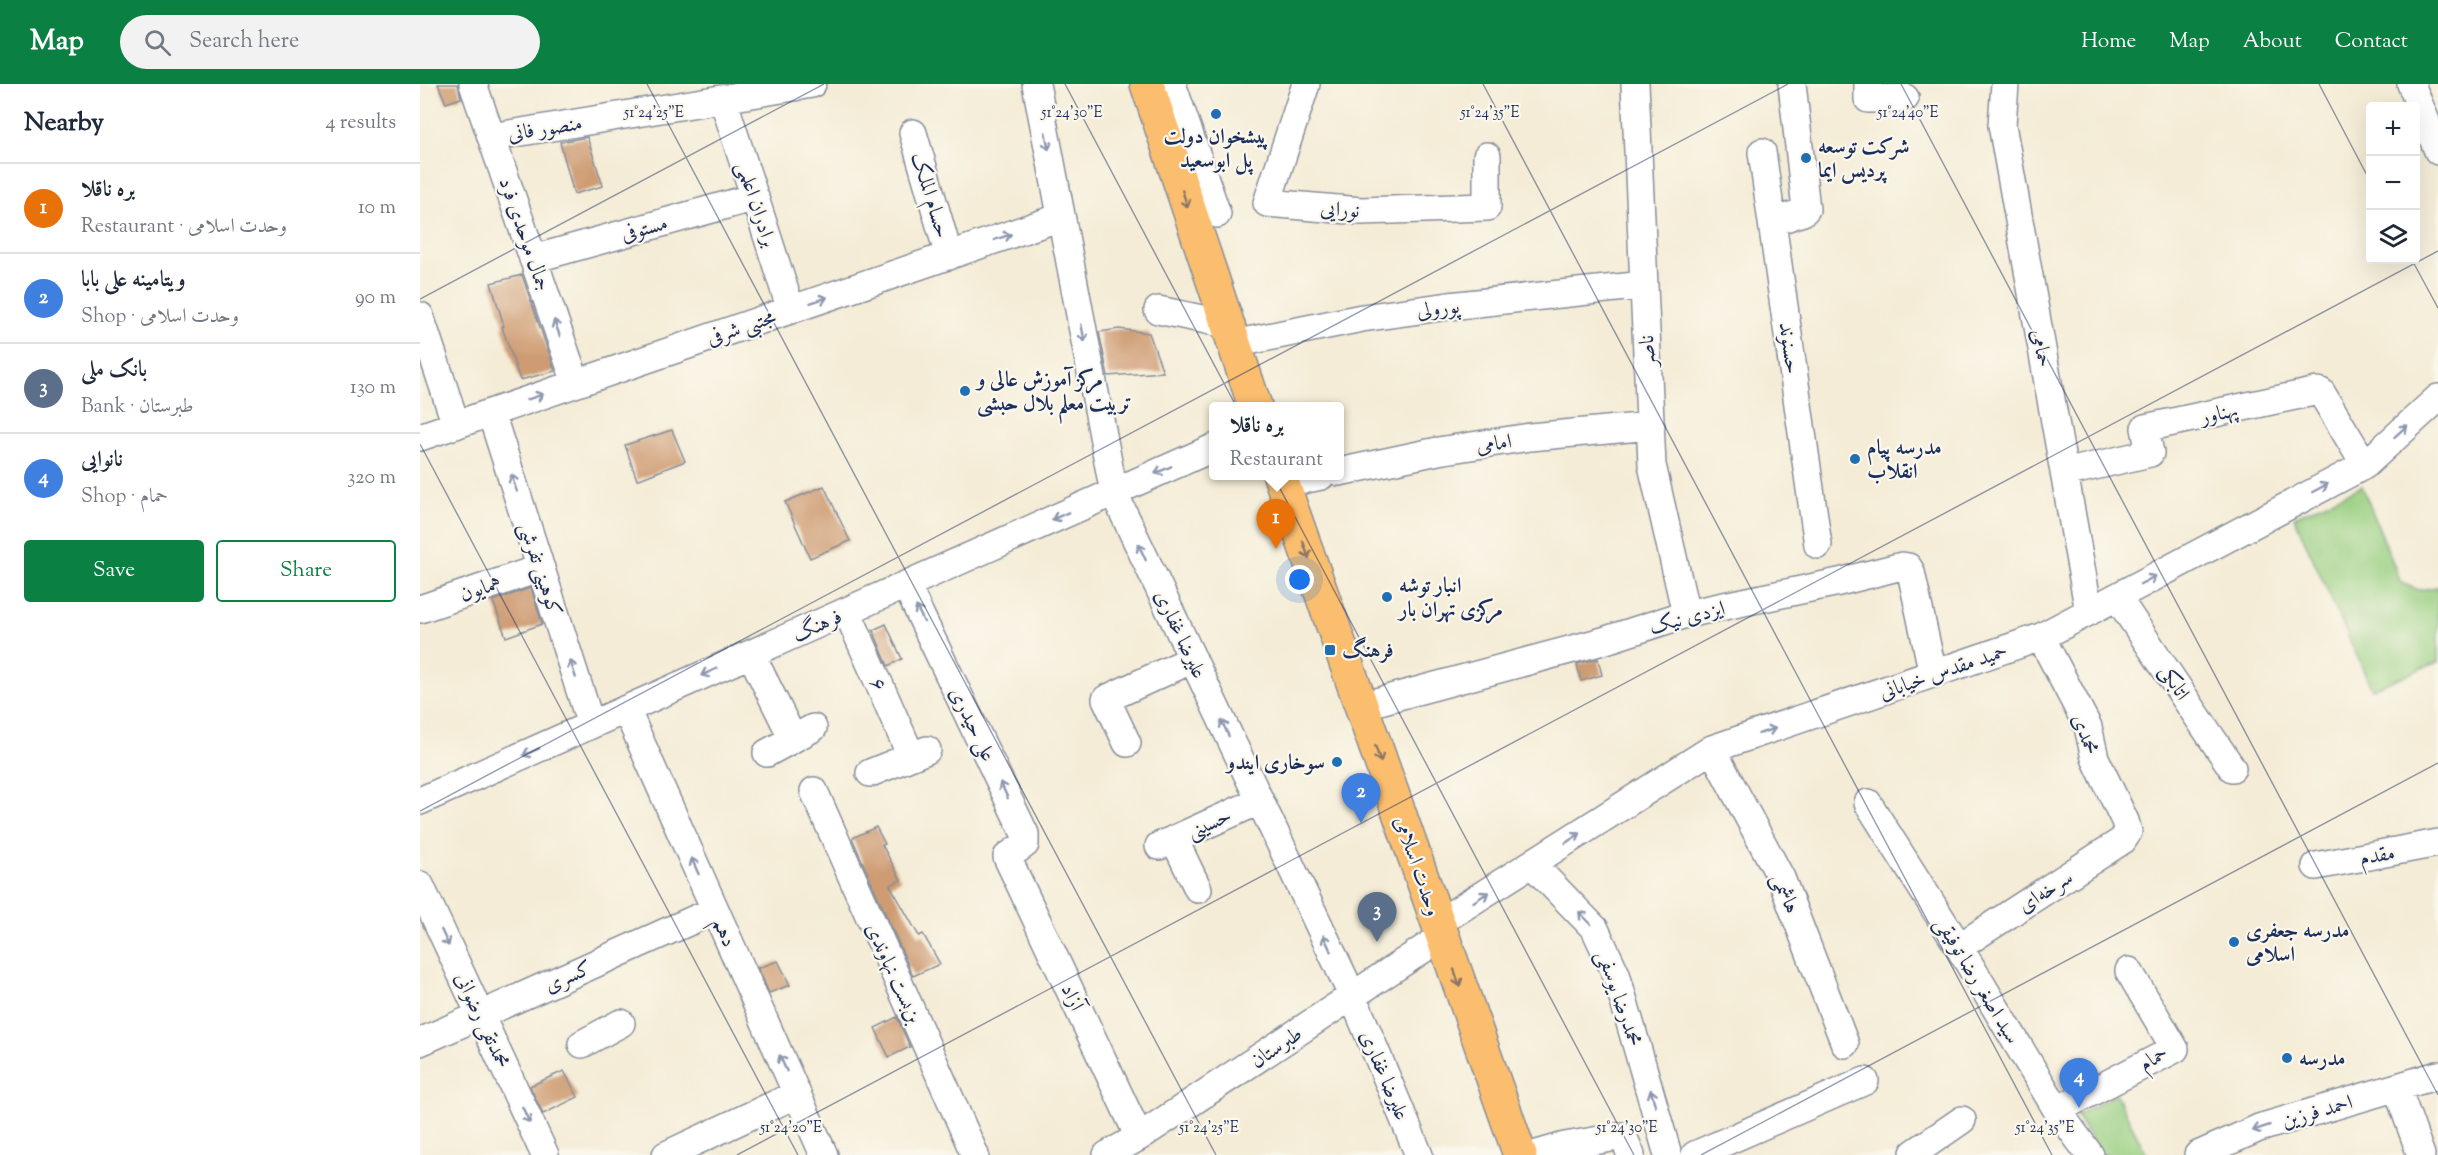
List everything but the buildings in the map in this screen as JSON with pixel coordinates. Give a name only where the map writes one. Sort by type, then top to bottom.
[{"type":"main road","points":[[1125,84],[1179,252],[1226,322]]},
{"type":"main road","points":[[1147,84],[1254,402]]},
{"type":"main road","name":"وحدت اسلامی","points":[[1282,480],[1520,1155]]},
{"type":"street","name":"جمال موحدی فرد","points":[[472,84],[576,383]]},
{"type":"street","name":"منصور فانی","points":[[491,137],[716,94],[812,84]]},
{"type":"street","name":"علیرضا غفاری","points":[[1036,84],[1114,493],[1352,995],[1419,1155]]},
{"type":"street","points":[[1172,84],[1217,214]]},
{"type":"street","name":"نورایی","points":[[1306,84],[1267,203],[1361,211],[1487,207],[1487,156]]},
{"type":"street","name":"ناصر","points":[[1635,84],[1652,465],[1686,615]]},
{"type":"street","points":[[1773,222],[1806,209],[1792,84]]},
{"type":"street","points":[[1869,84],[1868,99],[1905,98]]},
{"type":"street","name":"حمامی","points":[[2005,84],[2002,125],[2089,612]]},
{"type":"street","points":[[2411,84],[2438,151]]},
{"type":"street","name":"برادران اعلمی","points":[[716,94],[754,197],[791,310]]},
{"type":"street","name":"حسام الملک","points":[[913,133],[949,256]]},
{"type":"street","name":"حسنوند","points":[[1762,152],[1818,545]]},
{"type":"street","name":"مستوفی","points":[[533,259],[754,197]]},
{"type":"street","name":"مجتبی شرفی","points":[[420,437],[1061,217]]},
{"type":"street","name":"پورولی","points":[[1226,322],[1362,318],[1438,307],[1644,285]]},
{"type":"street","points":[[1158,310],[1226,322]]},
{"type":"street","points":[[420,316],[456,425]]},
{"type":"street","name":"پهناور","points":[[2064,473],[2150,453],[2145,428],[2318,391],[2321,392],[2365,465]]},
{"type":"street","name":"حمید مقدس خیابانی","points":[[1440,930],[1532,864],[1712,749],[2041,637],[2365,465],[2438,398]]},
{"type":"street","name":"کوهینی تفرشی","points":[[491,412],[591,725]]},
{"type":"street","name":"امامی","points":[[1344,471],[1449,449],[1530,437],[1651,426]]},
{"type":"street","name":"فرهنگ","points":[[420,801],[1209,450]]},
{"type":"street","name":"ایزدی نیک","points":[[1361,706],[1603,641],[1686,615],[1902,566],[1908,567],[1911,572],[1933,674]]},
{"type":"street","name":"همایون","points":[[420,609],[540,567]]},
{"type":"street","name":"علی حیدری","points":[[906,585],[1025,834],[1016,850]]},
{"type":"street","name":"اتابکی","points":[[2117,597],[2232,768]]},
{"type":"street","name":"۶","points":[[848,611],[920,753],[870,772]]},
{"type":"street","name":"محمدی","points":[[2041,637],[2088,727],[2094,758],[2125,821],[2128,832]]},
{"type":"street","points":[[751,654],[803,734],[767,753]]},
{"type":"street","points":[[1127,743],[1106,699],[1192,659]]},
{"type":"street","name":"دهم","points":[[626,709],[824,1155]]},
{"type":"street","name":"هاشمی","points":[[1712,749],[1781,878],[1845,1044]]},
{"type":"street","name":"بن‌بست نهاوندی","points":[[814,791],[975,1155]]},
{"type":"street","name":"حسینی","points":[[1198,890],[1166,842],[1259,801]]},
{"type":"street","name":"سید اصغر رضا توفیقی","points":[[1868,803],[1959,947],[2057,1110],[2090,1155]]},
{"type":"street","name":"سرخه‌ای","points":[[1959,947],[2123,840],[2128,832]]},
{"type":"street","name":"مقدم","points":[[2316,866],[2438,843]]},
{"type":"street","name":"آزاد","points":[[1016,850],[1139,1137]]},
{"type":"street","name":"محمدرضا یوسفی","points":[[1532,864],[1595,929],[1616,974],[1668,1155]]},
{"type":"street","name":"محمدتقی رضوانی","points":[[420,885],[545,1155]]},
{"type":"street","name":"کسری","points":[[420,1042],[715,910]]},
{"type":"street","name":"طبرستان","points":[[1107,1155],[1139,1137],[1352,995],[1440,930]]},
{"type":"street","name":"حمام","points":[[2057,1110],[2175,1049],[2129,971]]},
{"type":"street","points":[[582,1044],[621,1023]]},
{"type":"street","name":"احمد فرزین","points":[[2198,1155],[2259,1128],[2438,1075]]},
{"type":"street","points":[[1695,1155],[1865,1081]]},
{"type":"street","points":[[2397,1088],[2421,1155]]},
{"type":"street","points":[[666,1155],[796,1094]]},
{"type":"street","points":[[1915,1155],[1914,1153],[1962,1120]]},
{"type":"street","points":[[1534,1155],[1564,1146],[1623,1136],[1631,1155]]},
{"type":"green space","points":[[2362,486],[2401,583],[2419,590],[2438,587],[2438,662],[2372,689],[2294,517]]},
{"type":"green space","points":[[2116,1094],[2147,1155],[2101,1155],[2076,1115]]},
{"type":"place","name":"پیشخوان دولت پل ابوسعید","points":[[1216,114]]},
{"type":"place","name":"شرکت توسعه پردیس ایما","points":[[1806,158]]},
{"type":"place","name":"مرکز آموزش عالی و تربیت معلم بلال حبشی","points":[[965,391]]},
{"type":"place","name":"مدرسه پیام انقلاب","points":[[1855,459]]},
{"type":"place","name":"بره ناقلا","points":[[1276,549]]},
{"type":"place","name":"انبار توشه مرکزی تهران بار","points":[[1387,597]]},
{"type":"place","name":"فرهنگ","points":[[1330,650]]},
{"type":"place","name":"سوخاری ایندو","points":[[1337,762]]},
{"type":"place","name":"ویتامینه علی بابا","points":[[1361,823]]},
{"type":"place","name":"بانک ملی","points":[[1377,942]]},
{"type":"place","name":"مدرسه جعفری اسلامی","points":[[2234,942]]},
{"type":"place","name":"مدرسه","points":[[2287,1058]]},
{"type":"place","name":"نانوایی","points":[[2079,1108]]}]
